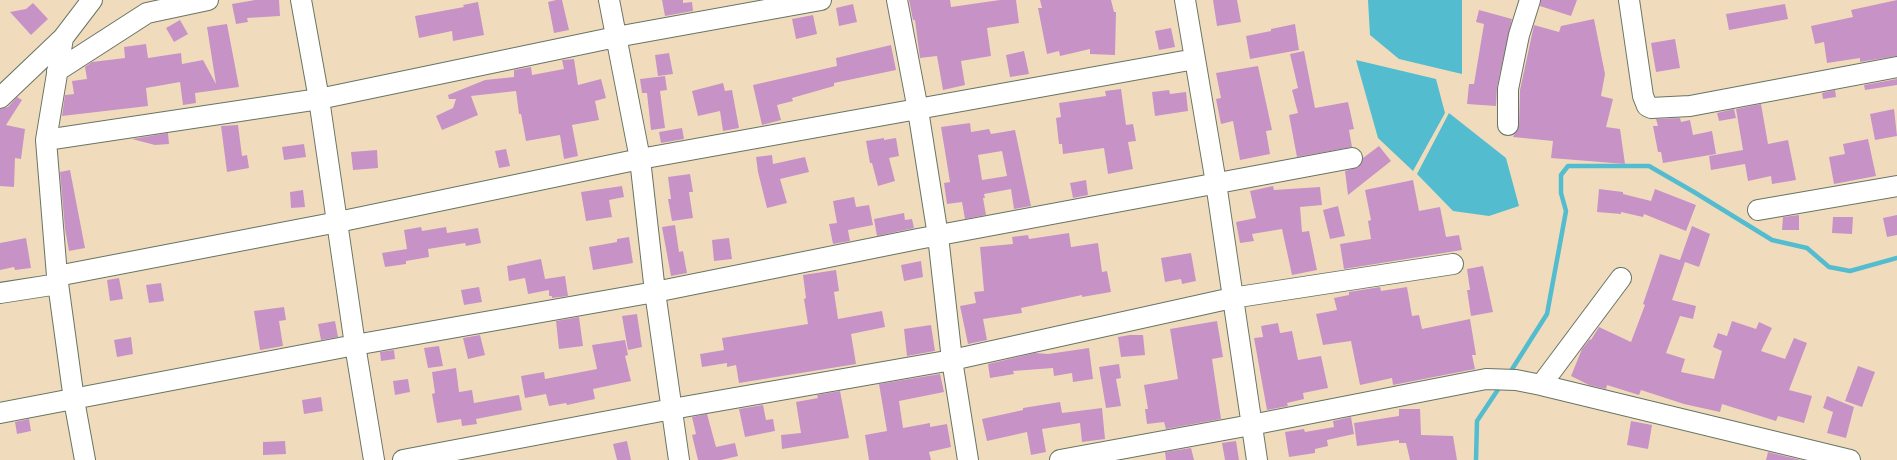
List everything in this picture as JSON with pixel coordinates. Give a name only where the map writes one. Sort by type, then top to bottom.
[{"type":"street","points":[[0,98],[63,38],[92,0]]},
{"type":"street","points":[[57,71],[147,12],[208,0]]},
{"type":"street","points":[[301,0],[319,99],[355,344],[374,460]]},
{"type":"street","points":[[609,0],[640,159],[655,292],[679,460]]},
{"type":"street","points":[[46,140],[319,99],[616,37],[821,0]]},
{"type":"street","points":[[897,0],[918,110],[938,236],[952,360],[968,460]]},
{"type":"street","points":[[1185,0],[1216,183],[1257,460]]},
{"type":"street","points":[[1508,125],[1508,89],[1518,35],[1530,0]]},
{"type":"street","points":[[1630,0],[1643,96],[1647,106],[1651,108],[1690,106],[1897,67]]},
{"type":"street","points":[[63,38],[46,140],[57,280],[74,400],[85,460]]},
{"type":"street","points":[[0,293],[640,159],[1195,59]]},
{"type":"street","points":[[0,413],[74,400],[355,344],[655,292],[918,239],[1352,158]]},
{"type":"street","points":[[1758,210],[1897,186]]},
{"type":"street","points":[[403,460],[672,409],[952,360],[1232,298],[1453,264]]},
{"type":"street","points":[[1541,385],[1621,278]]},
{"type":"street","points":[[1060,460],[1251,426],[1486,379],[1516,380],[1541,385],[1827,457],[1850,460]]},
{"type":"water","points":[[1368,0],[1462,0],[1462,74],[1399,59],[1370,35]]},
{"type":"water","points":[[1356,60],[1436,79],[1445,113],[1413,171],[1378,138]]},
{"type":"water","points":[[1449,113],[1506,158],[1519,206],[1489,216],[1453,211],[1417,174]]},
{"type":"building","points":[[255,0],[279,0],[280,16],[247,18],[248,22],[236,24],[232,4]]},
{"type":"building","points":[[562,0],[569,30],[554,33],[548,2]]},
{"type":"building","points":[[662,0],[683,0],[683,3],[692,2],[693,11],[665,16]]},
{"type":"building","points":[[909,0],[950,0],[951,7],[1000,0],[1016,0],[1019,23],[987,28],[991,56],[961,61],[965,85],[943,90],[937,56],[920,58],[915,20],[913,20]]},
{"type":"building","points":[[1040,0],[1111,0],[1114,12],[1116,12],[1115,55],[1090,54],[1090,49],[1060,56],[1059,51],[1047,54],[1038,8],[1042,8]]},
{"type":"building","points":[[1213,0],[1237,0],[1241,22],[1217,26]]},
{"type":"building","points":[[1541,0],[1577,0],[1571,16],[1540,6]]},
{"type":"building","points":[[1897,0],[1897,56],[1860,62],[1860,58],[1827,63],[1824,42],[1815,44],[1811,26],[1853,17],[1851,10]]},
{"type":"building","points":[[478,2],[484,35],[453,41],[452,31],[419,38],[415,16],[464,7],[463,5]]},
{"type":"building","points":[[33,3],[48,19],[31,35],[10,12],[26,9]]},
{"type":"building","points":[[853,4],[857,22],[839,26],[836,8]]},
{"type":"building","points":[[1785,4],[1788,19],[1729,30],[1726,14]]},
{"type":"building","points":[[1479,10],[1512,19],[1497,87],[1496,106],[1467,104],[1469,84],[1474,84],[1484,24],[1476,22]]},
{"type":"building","points":[[813,15],[817,34],[796,39],[792,19]]},
{"type":"building","points":[[1594,19],[1605,74],[1601,96],[1613,99],[1606,127],[1620,129],[1625,164],[1551,158],[1553,141],[1513,137],[1519,125],[1520,90],[1534,25],[1559,32],[1561,26]]},
{"type":"building","points":[[180,20],[188,34],[174,42],[166,28]]},
{"type":"building","points":[[227,24],[239,87],[195,93],[196,103],[183,105],[180,82],[146,88],[148,106],[62,116],[65,95],[74,94],[72,81],[87,79],[85,67],[92,62],[125,58],[124,47],[146,44],[148,58],[181,53],[182,64],[203,60],[216,84],[207,27]]},
{"type":"building","points":[[1295,24],[1299,50],[1250,59],[1246,36]]},
{"type":"building","points":[[1171,28],[1175,47],[1159,50],[1155,31]]},
{"type":"building","points":[[1675,39],[1680,68],[1656,72],[1651,43]]},
{"type":"building","points":[[891,45],[896,70],[834,83],[834,86],[792,98],[793,101],[777,105],[781,120],[762,125],[753,85],[837,66],[836,58]]},
{"type":"building","points":[[1024,51],[1029,74],[1010,77],[1006,55]]},
{"type":"building","points":[[1304,51],[1315,108],[1348,102],[1354,129],[1349,130],[1352,147],[1297,157],[1289,115],[1298,113],[1292,90],[1298,88],[1290,54]]},
{"type":"building","points":[[669,53],[673,74],[658,76],[655,55]]},
{"type":"building","points":[[574,59],[578,85],[601,79],[606,98],[595,101],[599,120],[572,125],[578,156],[564,159],[560,135],[526,141],[521,114],[519,114],[516,91],[471,96],[478,115],[442,130],[436,116],[453,108],[456,99],[449,99],[448,95],[485,80],[514,77],[514,70],[531,67],[532,75],[564,69],[562,60]]},
{"type":"building","points":[[1258,66],[1272,130],[1266,131],[1270,154],[1240,160],[1233,121],[1221,124],[1216,99],[1221,98],[1216,73]]},
{"type":"building","points":[[665,76],[667,90],[660,91],[665,128],[651,130],[647,93],[642,93],[640,79]]},
{"type":"building","points":[[1897,79],[1897,85],[1865,90],[1864,85]]},
{"type":"building","points":[[723,83],[725,91],[732,90],[739,128],[723,131],[720,111],[698,116],[692,91]]},
{"type":"building","points":[[1121,89],[1126,125],[1133,124],[1136,141],[1128,142],[1133,169],[1108,174],[1104,148],[1063,154],[1062,144],[1059,144],[1056,118],[1061,117],[1059,103],[1106,96],[1105,91]]},
{"type":"building","points":[[1169,90],[1170,94],[1186,92],[1188,111],[1155,116],[1152,92]]},
{"type":"building","points":[[1835,90],[1836,97],[1823,99],[1822,93]]},
{"type":"building","points":[[17,97],[22,100],[6,125],[25,129],[21,159],[15,158],[14,187],[0,186],[0,109],[8,107]]},
{"type":"building","points":[[1761,104],[1768,144],[1788,140],[1796,180],[1772,184],[1771,176],[1748,181],[1745,164],[1711,170],[1709,156],[1743,150],[1736,109]]},
{"type":"building","points":[[1734,109],[1736,118],[1719,121],[1717,113]]},
{"type":"building","points":[[1894,109],[1897,136],[1875,140],[1870,114]]},
{"type":"building","points":[[1680,118],[1681,122],[1690,120],[1693,135],[1712,131],[1716,154],[1663,163],[1661,152],[1658,152],[1653,126],[1658,126],[1656,119]]},
{"type":"building","points":[[970,123],[971,132],[989,129],[991,134],[1015,130],[1031,206],[1014,209],[1011,189],[984,194],[985,198],[983,198],[986,215],[965,219],[962,202],[947,204],[944,183],[950,182],[941,127]],"holes":[[[1002,151],[1007,176],[982,180],[978,155]]]},
{"type":"building","points":[[238,125],[242,156],[247,155],[249,168],[227,172],[221,126]]},
{"type":"building","points":[[682,128],[684,139],[661,143],[659,132]]},
{"type":"building","points":[[168,133],[169,144],[155,145],[132,139]]},
{"type":"building","points":[[884,138],[884,140],[896,138],[899,156],[889,158],[895,181],[878,186],[872,163],[870,163],[866,141]]},
{"type":"building","points":[[1868,139],[1876,176],[1834,184],[1829,157],[1845,154],[1843,144]]},
{"type":"building","points":[[304,144],[306,157],[284,160],[282,147]]},
{"type":"building","points":[[1379,146],[1391,161],[1348,195],[1345,171],[1359,167],[1363,158]]},
{"type":"building","points":[[506,149],[510,166],[499,168],[495,151]]},
{"type":"building","points":[[377,150],[378,168],[353,170],[351,152]]},
{"type":"building","points":[[772,155],[773,164],[805,157],[809,172],[780,179],[787,203],[767,208],[758,172],[756,157]]},
{"type":"building","points":[[70,170],[85,248],[69,251],[65,229],[60,172]]},
{"type":"building","points":[[690,174],[693,192],[689,192],[693,218],[672,221],[668,199],[671,199],[668,177]]},
{"type":"building","points":[[1086,180],[1088,195],[1073,198],[1070,183]]},
{"type":"building","points":[[1413,180],[1419,211],[1440,207],[1446,237],[1459,235],[1462,250],[1344,269],[1340,244],[1371,239],[1368,221],[1371,220],[1365,190]]},
{"type":"building","points":[[622,186],[624,197],[609,200],[612,217],[586,221],[581,192]]},
{"type":"building","points":[[1273,186],[1274,190],[1320,187],[1322,205],[1300,207],[1302,232],[1309,231],[1317,270],[1292,275],[1282,229],[1252,234],[1254,241],[1240,243],[1236,222],[1256,218],[1250,191]]},
{"type":"building","points":[[1599,189],[1623,192],[1623,194],[1651,201],[1655,189],[1696,205],[1686,231],[1644,214],[1643,217],[1621,212],[1621,214],[1597,212]]},
{"type":"building","points":[[303,190],[305,207],[291,208],[290,192]]},
{"type":"building","points":[[854,197],[856,207],[869,205],[873,225],[848,230],[850,241],[833,244],[829,224],[837,223],[833,201]]},
{"type":"building","points":[[1338,206],[1345,236],[1330,239],[1323,210]]},
{"type":"building","points":[[904,213],[905,220],[912,219],[914,228],[877,236],[874,219]]},
{"type":"building","points":[[1799,215],[1799,230],[1782,230],[1783,217]]},
{"type":"building","points":[[1897,215],[1897,235],[1887,237],[1883,218]]},
{"type":"building","points":[[1833,217],[1853,217],[1852,234],[1832,233]]},
{"type":"building","points":[[675,225],[679,252],[683,251],[687,273],[671,276],[662,227]]},
{"type":"building","points":[[1692,226],[1710,234],[1699,267],[1685,262],[1672,300],[1696,306],[1693,319],[1680,316],[1666,353],[1685,359],[1681,372],[1714,379],[1722,351],[1713,347],[1718,333],[1727,336],[1732,321],[1756,329],[1759,322],[1772,328],[1761,351],[1785,359],[1794,338],[1807,343],[1789,390],[1812,396],[1804,423],[1778,416],[1776,421],[1722,404],[1720,412],[1684,404],[1641,390],[1639,395],[1607,385],[1606,389],[1589,385],[1571,376],[1582,349],[1590,339],[1591,340],[1599,327],[1631,342],[1645,305],[1643,304],[1660,254],[1680,260]]},
{"type":"building","points":[[421,227],[422,231],[446,227],[447,233],[478,228],[481,243],[466,246],[465,243],[428,249],[429,257],[406,261],[406,264],[385,267],[382,253],[407,249],[404,230]]},
{"type":"building","points":[[1069,233],[1071,247],[1098,243],[1102,272],[1107,271],[1111,292],[1082,297],[1082,295],[1021,308],[1022,313],[983,319],[987,340],[968,344],[960,306],[976,303],[974,292],[984,291],[980,247],[1013,244],[1012,237],[1028,235],[1029,239]]},
{"type":"building","points":[[629,237],[633,263],[593,270],[589,247],[617,242],[617,239]]},
{"type":"building","points":[[26,238],[31,268],[15,270],[14,267],[0,270],[0,243]]},
{"type":"building","points":[[729,238],[732,259],[714,261],[712,240]]},
{"type":"building","points":[[1191,253],[1196,281],[1182,284],[1181,279],[1165,282],[1161,258]]},
{"type":"building","points":[[541,259],[545,279],[565,276],[568,296],[552,298],[552,296],[549,296],[549,290],[528,294],[525,278],[509,281],[507,266]]},
{"type":"building","points":[[921,261],[923,277],[904,281],[901,265]]},
{"type":"building","points":[[1483,266],[1493,312],[1471,316],[1467,290],[1470,290],[1467,269]]},
{"type":"building","points":[[836,270],[839,291],[834,292],[838,319],[882,311],[885,327],[851,334],[856,364],[739,383],[736,365],[727,367],[727,363],[702,367],[700,354],[724,350],[722,338],[808,324],[804,299],[806,298],[803,275]]},
{"type":"building","points":[[119,278],[123,299],[110,301],[107,280]]},
{"type":"building","points":[[161,283],[164,301],[149,303],[146,285]]},
{"type":"building","points":[[479,287],[482,302],[464,305],[461,290]]},
{"type":"building","points":[[1380,287],[1381,291],[1407,287],[1412,316],[1419,315],[1422,329],[1470,319],[1476,355],[1472,355],[1475,369],[1393,385],[1392,378],[1360,385],[1351,341],[1323,345],[1316,314],[1337,310],[1334,298],[1349,295],[1349,292]]},
{"type":"building","points":[[284,307],[286,320],[279,321],[283,346],[260,350],[254,311]]},
{"type":"building","points":[[637,314],[642,347],[628,350],[622,316]]},
{"type":"building","points":[[579,317],[583,346],[559,349],[556,321]]},
{"type":"building","points":[[335,321],[338,337],[321,340],[318,324]]},
{"type":"building","points":[[1217,321],[1223,357],[1212,359],[1221,419],[1166,429],[1164,422],[1147,424],[1145,409],[1148,409],[1144,385],[1178,379],[1170,329]]},
{"type":"building","points":[[1278,323],[1280,333],[1292,331],[1298,360],[1321,356],[1328,388],[1303,393],[1304,399],[1287,403],[1288,406],[1267,410],[1254,338],[1263,337],[1261,326]]},
{"type":"building","points":[[931,325],[935,351],[907,356],[904,329]]},
{"type":"building","points":[[480,335],[485,355],[468,359],[463,338]]},
{"type":"building","points":[[1143,335],[1145,355],[1121,357],[1118,337]]},
{"type":"building","points":[[131,337],[133,354],[117,357],[114,340]]},
{"type":"building","points":[[625,340],[628,355],[625,356],[631,381],[593,389],[595,399],[567,405],[566,403],[549,406],[546,394],[525,398],[521,376],[544,372],[545,379],[597,369],[592,345]]},
{"type":"building","points":[[439,346],[443,366],[428,368],[424,348]]},
{"type":"building","points":[[1089,348],[1093,379],[1073,382],[1072,373],[1054,376],[1053,368],[1013,371],[1014,374],[990,378],[988,364],[1035,353],[1048,354]]},
{"type":"building","points":[[394,350],[395,359],[381,361],[380,352]]},
{"type":"building","points":[[1119,364],[1121,378],[1116,379],[1121,406],[1106,408],[1099,367]]},
{"type":"building","points":[[1858,366],[1875,372],[1862,407],[1845,401]]},
{"type":"building","points":[[456,368],[459,392],[472,390],[474,403],[519,395],[522,410],[476,419],[477,424],[462,426],[461,419],[437,423],[432,394],[435,393],[432,372]]},
{"type":"building","points":[[940,374],[944,392],[899,401],[903,428],[930,423],[930,427],[947,424],[951,447],[929,452],[931,460],[869,460],[865,435],[887,431],[879,384]]},
{"type":"building","points":[[408,379],[410,392],[395,395],[393,381]]},
{"type":"building","points":[[840,391],[849,438],[782,449],[781,435],[801,433],[796,402],[818,398],[817,395]]},
{"type":"building","points":[[1827,396],[1854,407],[1846,438],[1827,433],[1833,412],[1823,408]]},
{"type":"building","points":[[321,397],[323,411],[304,414],[302,400]]},
{"type":"building","points":[[1060,402],[1062,413],[1102,408],[1105,439],[1082,442],[1080,423],[1042,429],[1046,452],[1031,455],[1027,432],[987,441],[982,419],[1023,410],[1023,408]]},
{"type":"building","points":[[763,405],[766,420],[773,419],[775,431],[745,437],[739,409]]},
{"type":"building","points":[[1399,409],[1420,409],[1421,435],[1453,436],[1457,460],[1410,460],[1406,443],[1399,443],[1399,440],[1357,446],[1354,423],[1399,416]]},
{"type":"building","points":[[707,414],[716,447],[735,443],[738,456],[721,460],[698,460],[692,435],[696,434],[692,417]]},
{"type":"building","points":[[1351,417],[1354,434],[1327,440],[1328,446],[1315,449],[1315,453],[1289,457],[1285,432],[1304,429],[1305,432],[1334,427],[1333,421]]},
{"type":"building","points":[[29,419],[31,431],[17,434],[15,422]]},
{"type":"building","points":[[1631,421],[1652,425],[1648,449],[1627,445]]},
{"type":"building","points":[[285,441],[286,454],[263,455],[263,442]]},
{"type":"building","points":[[627,441],[631,460],[617,460],[613,444]]},
{"type":"building","points":[[1236,441],[1239,460],[1225,460],[1222,443]]},
{"type":"building","points":[[1191,448],[1194,460],[1166,460],[1165,452]]},
{"type":"building","points":[[1768,452],[1801,460],[1766,460]]},
{"type":"waterway","points":[[1509,374],[1547,314],[1566,211],[1561,193],[1561,175],[1568,166],[1649,166],[1772,240],[1807,248],[1829,267],[1850,271],[1897,258]]},
{"type":"waterway","points":[[1476,460],[1477,421],[1501,385]]}]
